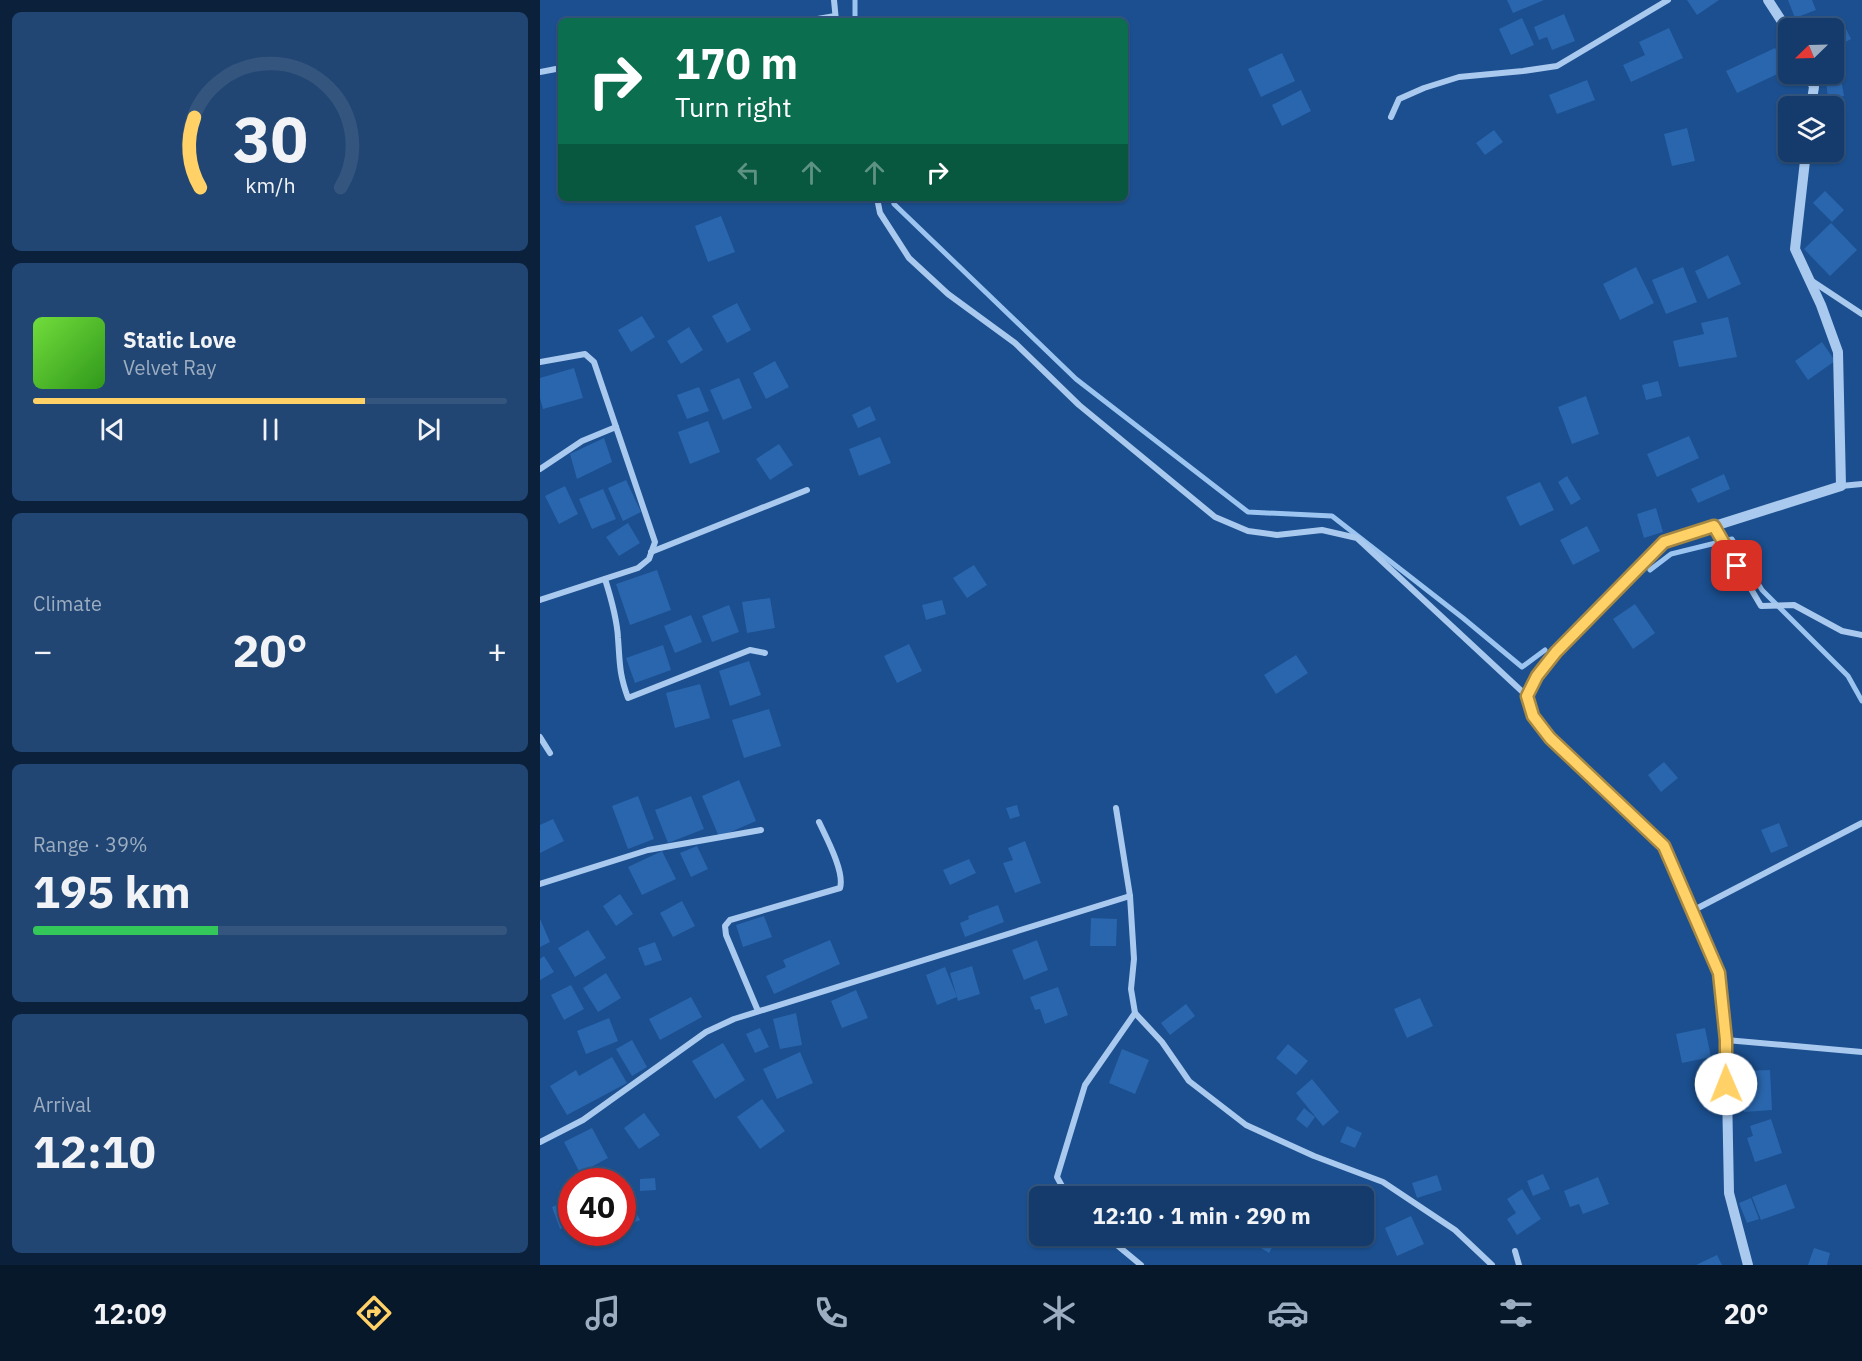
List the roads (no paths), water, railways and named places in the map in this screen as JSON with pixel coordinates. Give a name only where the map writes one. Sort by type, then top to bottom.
[{"type":"street","points":[[834,0],[835,18]]},
{"type":"street","points":[[1391,117],[1399,99],[1432,85],[1459,77],[1557,66],[1668,0]]},
{"type":"street","points":[[1768,0],[1780,18]]},
{"type":"street","points":[[540,72],[558,69]]},
{"type":"street","points":[[1805,162],[1795,249],[1821,305],[1838,352],[1841,486]]},
{"type":"street","points":[[877,201],[880,213],[909,258],[948,294],[1015,344],[1079,405],[1215,517],[1248,531],[1277,535],[1322,530],[1357,538],[1527,696],[1533,716],[1550,738],[1664,846],[1719,973],[1726,1040],[1729,1193],[1748,1265]]},
{"type":"street","points":[[1809,279],[1862,314]]},
{"type":"street","points":[[540,362],[585,354],[594,362],[655,542],[649,559],[638,568],[540,600]]},
{"type":"street","points":[[540,469],[582,441],[616,427]]},
{"type":"street","points":[[1527,696],[1537,676],[1556,652],[1664,542],[1841,486],[1862,484]]},
{"type":"street","points":[[651,552],[807,490]]},
{"type":"street","points":[[1714,526],[1761,606],[1794,606],[1842,631],[1862,635]]},
{"type":"street","points":[[605,579],[613,603],[620,675],[628,698],[750,650],[765,653]]},
{"type":"street","points":[[540,737],[550,753]]},
{"type":"street","points":[[1116,808],[1130,896],[1134,959],[1131,989],[1135,1012],[1162,1042],[1189,1081],[1246,1125],[1314,1156],[1383,1182],[1455,1230],[1492,1265]]},
{"type":"street","points":[[758,1011],[726,934],[725,926],[730,920],[840,888],[842,883],[838,867],[819,822]]},
{"type":"street","points":[[1692,911],[1862,823]]},
{"type":"street","points":[[540,884],[648,850],[761,830]]},
{"type":"street","points":[[540,1142],[583,1120],[706,1032],[734,1019],[1130,896]]},
{"type":"street","points":[[1062,1186],[1057,1177],[1085,1085],[1135,1012]]},
{"type":"street","points":[[1726,1040],[1862,1052]]},
{"type":"street","points":[[1118,1246],[1140,1265]]},
{"type":"street","points":[[1515,1251],[1519,1265]]},
{"type":"waterway","points":[[855,0],[855,18]]},
{"type":"waterway","points":[[894,201],[1076,379],[1248,512],[1332,516],[1522,667],[1545,650]]},
{"type":"waterway","points":[[1650,570],[1671,554],[1732,539],[1762,590],[1848,676],[1862,701]]}]
